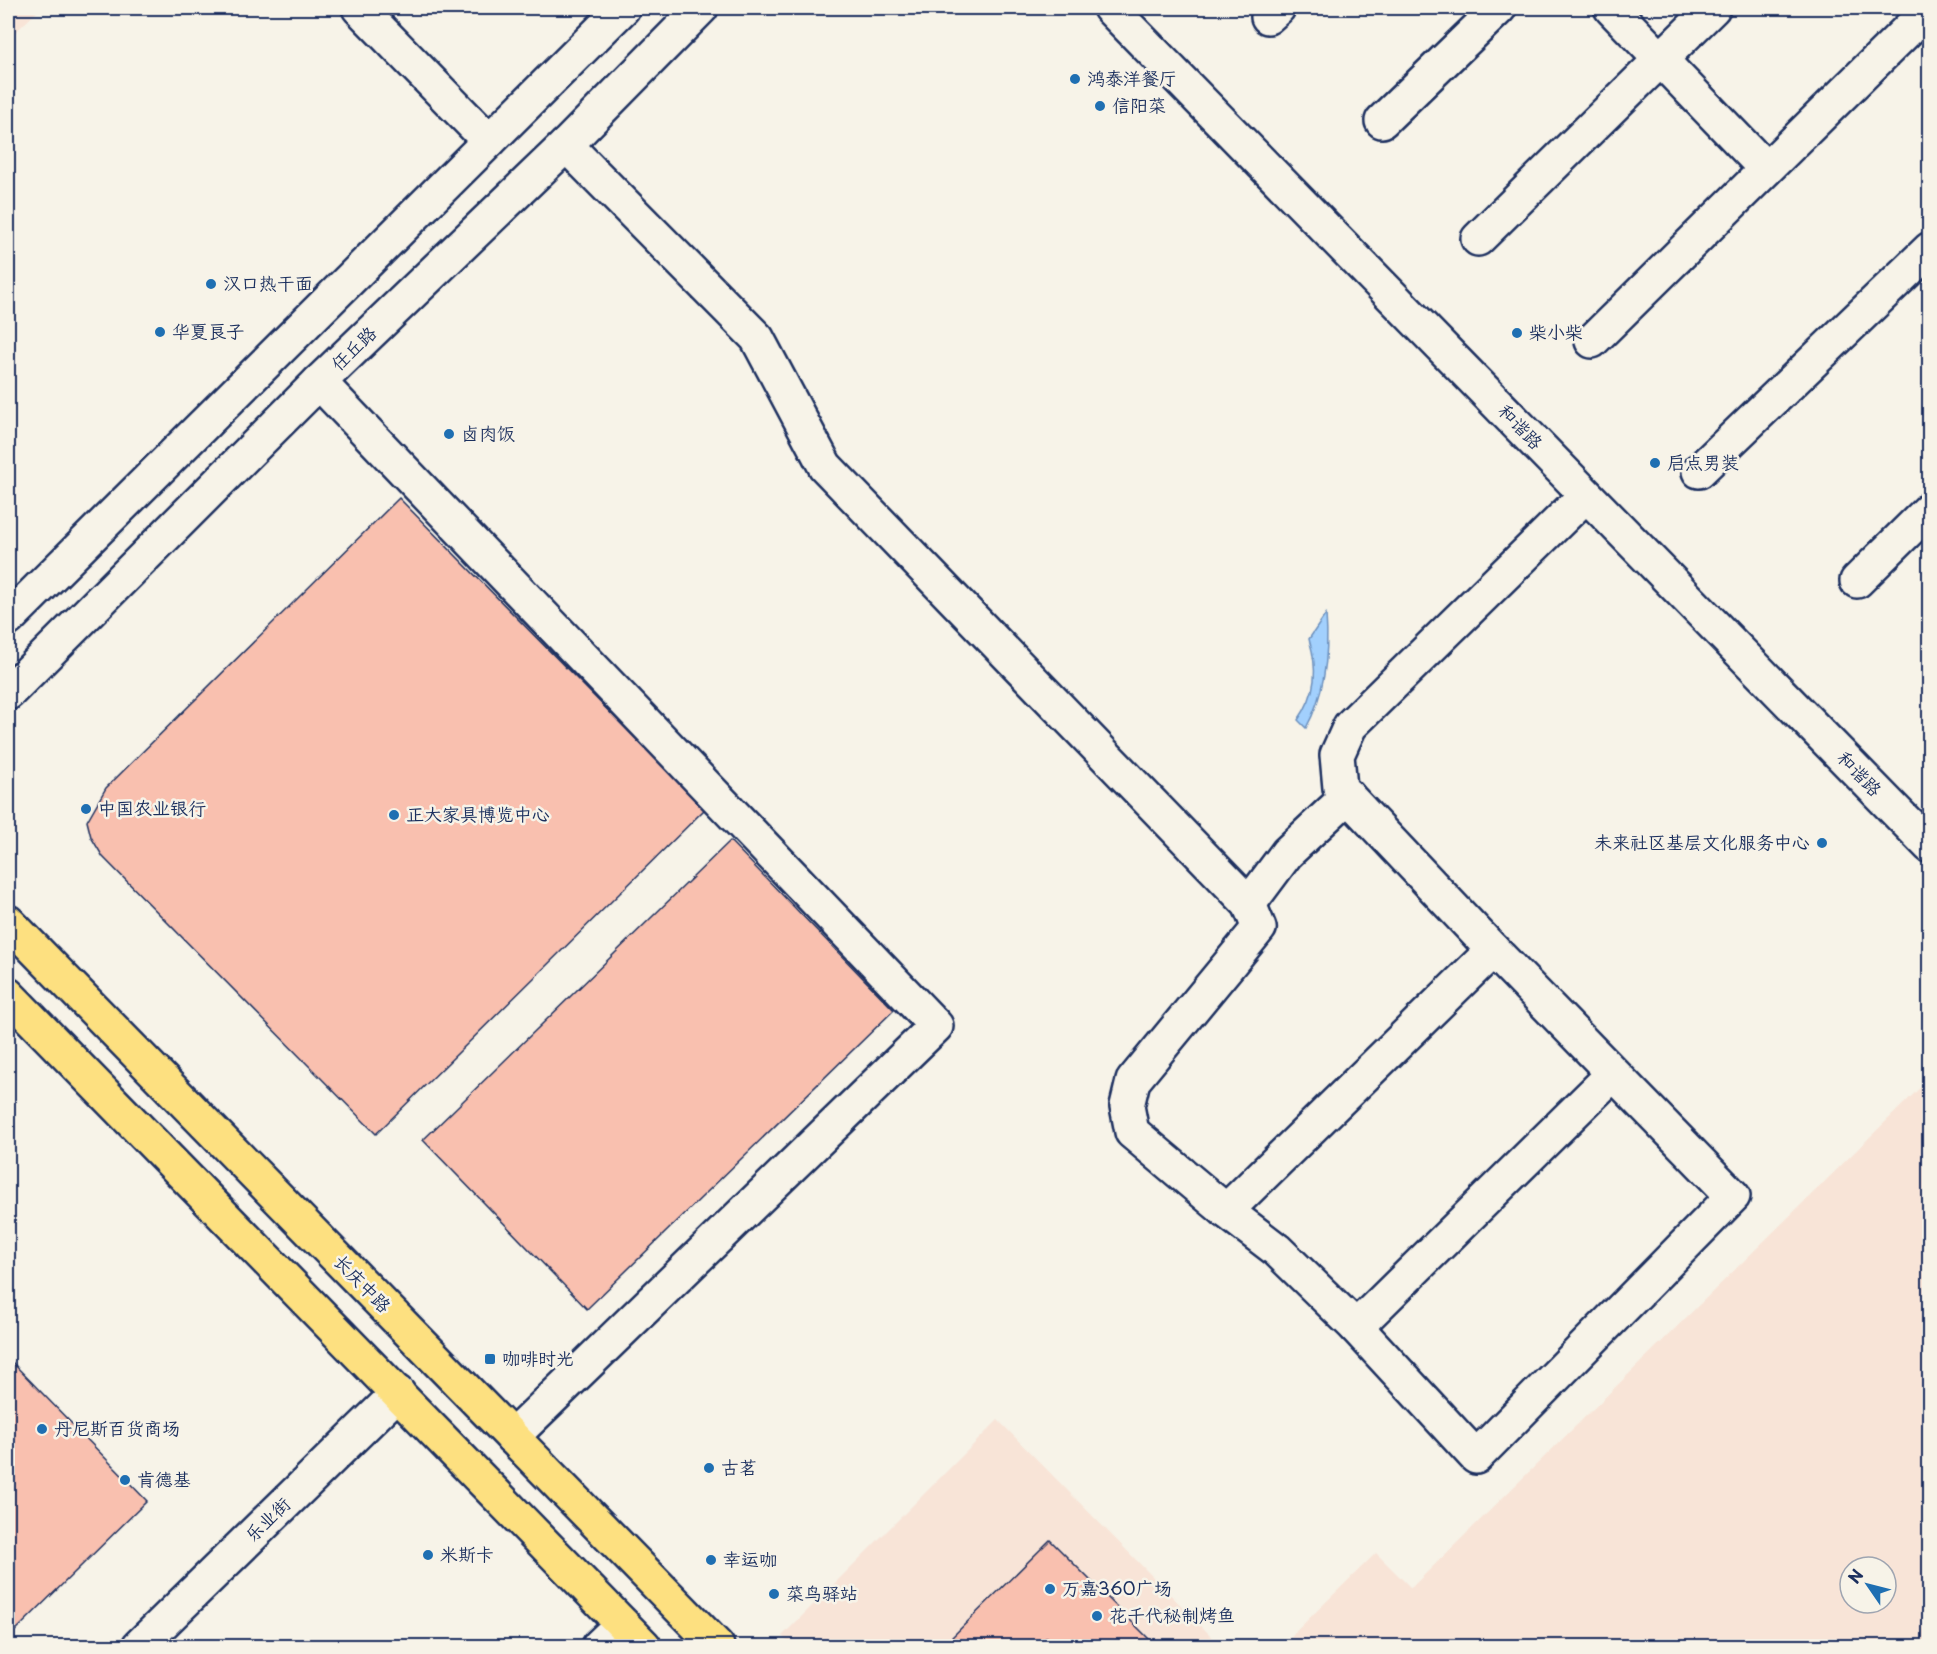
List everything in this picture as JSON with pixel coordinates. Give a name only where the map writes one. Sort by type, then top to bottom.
[{"type":"main road","name":"长庆中路","points":[[8,922],[717,1647]]},
{"type":"main road","points":[[8,995],[398,1393],[622,1639]]},
{"type":"street","points":[[360,8],[489,141]]},
{"type":"street","points":[[8,619],[623,8]]},
{"type":"street","name":"任丘路","points":[[8,693],[320,382],[566,145],[701,8]]},
{"type":"street","name":"和谐路","points":[[1110,8],[1929,846]]},
{"type":"street","points":[[1382,122],[1499,8]]},
{"type":"street","points":[[1611,8],[1766,169]]},
{"type":"street","points":[[1478,239],[1713,8]]},
{"type":"street","points":[[1592,341],[1929,8]]},
{"type":"street","points":[[566,145],[757,338],[825,466],[1249,904],[1259,928],[1132,1081],[1127,1106],[1132,1132],[1226,1211],[1277,1250],[1356,1327],[1476,1457],[1733,1196],[1493,950],[1340,788],[1337,755],[1350,726],[1586,495]]},
{"type":"street","points":[[1699,471],[1929,249]]},
{"type":"street","points":[[320,382],[936,1026],[512,1437]]},
{"type":"street","points":[[1857,581],[1929,509]]},
{"type":"street","points":[[1249,904],[1287,853],[1348,796]]},
{"type":"street","points":[[1226,1211],[1493,950]]},
{"type":"street","points":[[1356,1327],[1613,1074]]},
{"type":"street","name":"乐业街","points":[[139,1647],[398,1393]]},
{"type":"shaded area","points":[[8,8],[41,8],[8,39]]},
{"type":"shaded area","points":[[1929,1079],[1929,1646],[1281,1646],[1376,1553],[1411,1588]]},
{"type":"shaded area","points":[[998,1420],[1221,1646],[792,1646],[782,1636]]},
{"type":"water","points":[[1326,614],[1327,643],[1324,672],[1318,701],[1306,728],[1298,720],[1309,700],[1314,681],[1314,661],[1309,639]]},
{"type":"building","name":"正大家具博览中心","points":[[399,498],[705,809],[376,1134],[103,857],[91,837],[87,821],[106,788]]},
{"type":"building","points":[[730,841],[894,1010],[587,1309],[423,1140]]},
{"type":"building","name":"丹尼斯百货商场","points":[[8,1358],[147,1501],[8,1638]]},
{"type":"building","name":"万嘉360广场","points":[[1050,1540],[1156,1646],[1056,1646],[1047,1637],[1037,1646],[943,1646]]},
{"type":"place","name":"鸿泰洋餐厅","points":[[1075,79]]},
{"type":"place","name":"信阳菜","points":[[1100,106]]},
{"type":"place","name":"汉口热干面","points":[[211,284]]},
{"type":"place","name":"华夏良子","points":[[160,332]]},
{"type":"place","name":"柴小柴","points":[[1517,333]]},
{"type":"place","name":"卤肉饭","points":[[449,434]]},
{"type":"place","name":"启点男装","points":[[1655,463]]},
{"type":"place","name":"中国农业银行","points":[[86,809]]},
{"type":"place","name":"正大家具博览中心","points":[[394,815]]},
{"type":"place","name":"未来社区基层文化服务中心","points":[[1822,843]]},
{"type":"place","name":"咖啡时光","points":[[490,1359]]},
{"type":"place","name":"丹尼斯百货商场","points":[[42,1429]]},
{"type":"place","name":"古茗","points":[[709,1468]]},
{"type":"place","name":"肯德基","points":[[125,1480]]},
{"type":"place","name":"米斯卡","points":[[428,1555]]},
{"type":"place","name":"幸运咖","points":[[711,1560]]},
{"type":"place","name":"万嘉360广场","points":[[1050,1589]]},
{"type":"place","name":"菜鸟驿站","points":[[774,1594]]},
{"type":"place","name":"花千代秘制烤鱼","points":[[1097,1616]]}]
